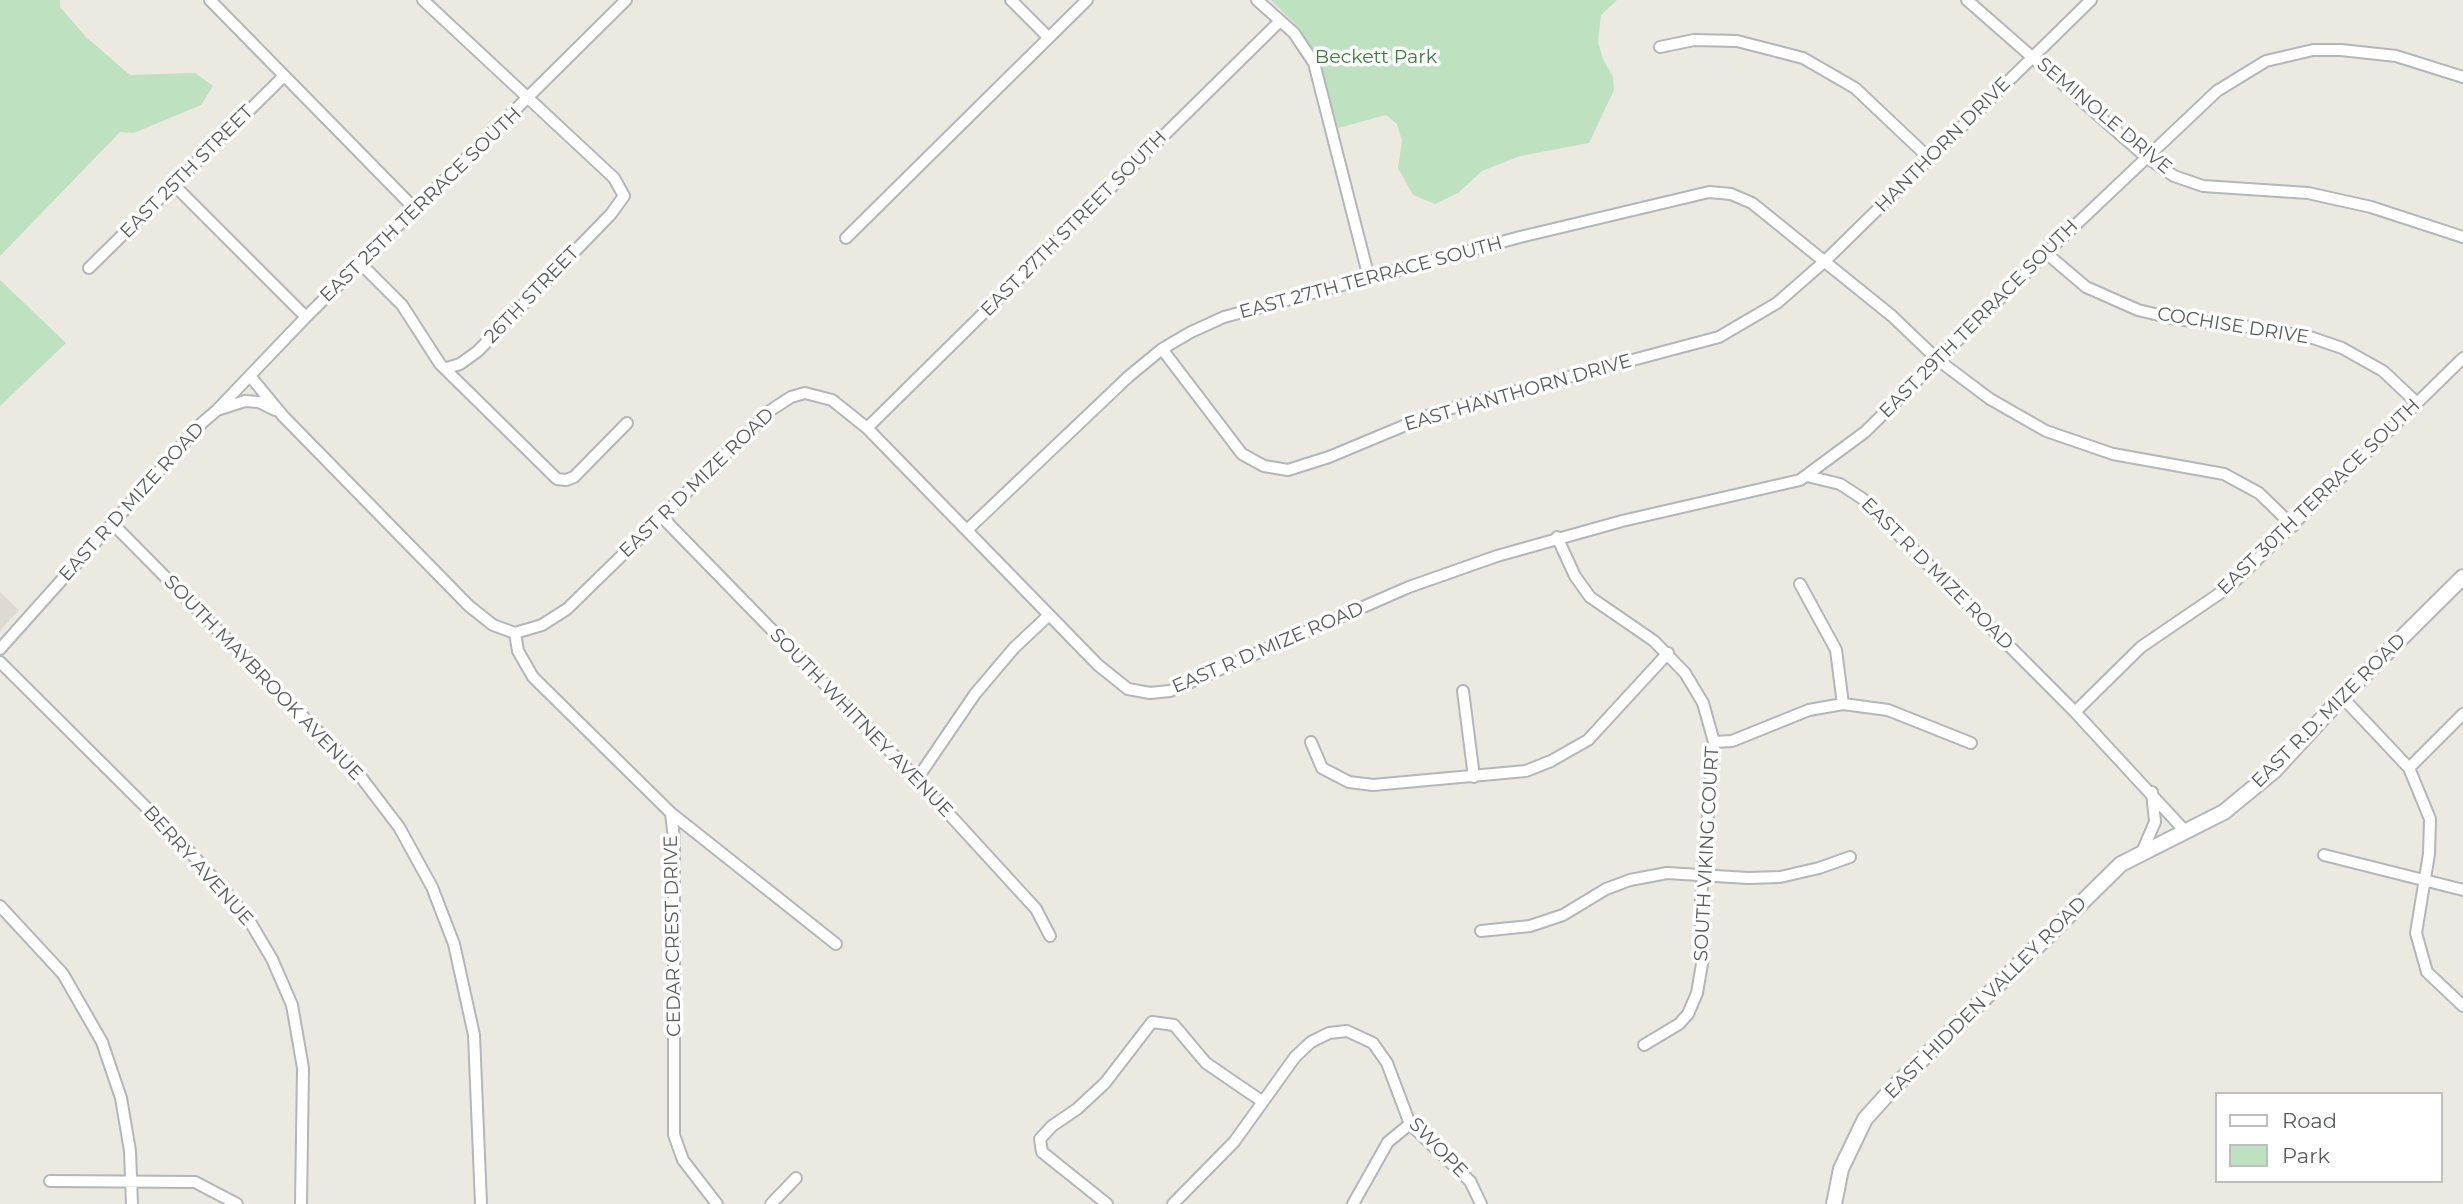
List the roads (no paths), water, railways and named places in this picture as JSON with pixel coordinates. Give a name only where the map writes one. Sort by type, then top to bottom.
[{"type":"main road","name":"EAST R.D. MIZE ROAD","points":[[2185,831],[2224,812],[2275,770],[2342,697],[2463,577]]},
{"type":"main road","name":"EAST HIDDEN VALLEY ROAD","points":[[1833,1204],[1841,1169],[1865,1119],[2121,864],[2185,831]]},
{"type":"street","points":[[209,0],[415,209]]},
{"type":"street","name":"EAST 25TH TERRACE SOUTH","points":[[217,410],[306,317],[626,0]]},
{"type":"street","points":[[1011,0],[1048,37]]},
{"type":"street","points":[[846,238],[1087,0]]},
{"type":"street","points":[[1258,0],[1305,47],[1314,63],[1369,278]]},
{"type":"street","name":"SEMINOLE DRIVE","points":[[1967,0],[2146,157],[2174,176],[2203,186],[2308,193],[2371,207],[2463,237]]},
{"type":"street","name":"HANTHORN DRIVE","points":[[1825,261],[2091,0]]},
{"type":"street","points":[[427,1],[531,97]]},
{"type":"street","name":"EAST 27TH STREET SOUTH","points":[[867,428],[1280,21]]},
{"type":"street","points":[[1660,47],[1693,40],[1737,41],[1803,58],[1855,88],[1929,158]]},
{"type":"street","name":"EAST 29TH TERRACE SOUTH","points":[[1807,475],[1865,432],[2146,157],[2217,91],[2244,72],[2289,54],[2341,50],[2396,56],[2463,77]]},
{"type":"street","name":"EAST 25TH STREET","points":[[89,268],[284,76]]},
{"type":"street","name":"26TH STREET","points":[[447,368],[478,351],[611,214],[624,196],[614,178],[531,97]]},
{"type":"street","points":[[174,186],[306,317]]},
{"type":"street","name":"EAST 27TH TERRACE SOUTH","points":[[968,529],[1128,377],[1163,349],[1224,317],[1709,192],[1731,194],[1752,203],[1892,316],[1938,360],[1990,399],[2046,431],[2113,454],[2224,474],[2259,493],[2293,526]]},
{"type":"street","name":"COCHISE DRIVE","points":[[2046,253],[2086,287],[2138,310],[2175,319],[2250,327],[2313,338],[2343,348],[2383,370],[2417,403]]},
{"type":"street","name":"EAST HANTHORN DRIVE","points":[[1163,349],[1242,454],[1264,466],[1288,470],[1329,457],[1437,412],[1719,337],[1777,303],[1825,261]]},
{"type":"street","points":[[361,264],[401,305],[433,355],[447,368],[451,376],[557,479],[574,477],[627,423]]},
{"type":"street","name":"EAST 30TH TERRACE SOUTH","points":[[2075,712],[2141,647],[2229,587],[2463,358]]},
{"type":"street","name":"EAST R D MIZE ROAD","points":[[250,376],[283,416],[480,616],[493,625],[515,633],[554,619],[771,410],[791,397],[805,393],[832,400],[867,428],[1098,665],[1128,689],[1150,693],[1170,691],[1409,587],[1557,537],[1699,505],[1807,475],[1840,484],[1863,499],[2075,712],[2152,792],[2185,831]]},
{"type":"street","name":"EAST R D MIZE ROAD","points":[[0,649],[217,410],[232,403],[259,402],[283,416]]},
{"type":"street","name":"SOUTH WHITNEY AVENUE","points":[[662,517],[917,779],[1036,909],[1050,936]]},
{"type":"street","name":"SOUTH MAYBROOK AVENUE","points":[[112,523],[354,768],[399,827],[432,887],[454,944],[474,1035],[481,1204]]},
{"type":"street","name":"SOUTH VIKING COURT","points":[[1557,537],[1575,576],[1590,597],[1668,653],[1685,673],[1703,703],[1714,742],[1700,911],[1703,958],[1697,993],[1684,1019],[1661,1038],[1644,1045]]},
{"type":"street","points":[[1800,583],[1836,650],[1843,704]]},
{"type":"street","points":[[917,779],[975,694],[1014,648],[1049,615]]},
{"type":"street","name":"CEDAR CREST DRIVE","points":[[515,633],[518,651],[533,677],[671,813],[674,839],[674,1135],[683,1160],[717,1204]]},
{"type":"street","points":[[1311,742],[1322,768],[1349,782],[1393,785],[1526,771],[1552,761],[1588,740],[1668,653]]},
{"type":"street","name":"BERRY AVENUE","points":[[0,662],[181,842],[246,915],[272,959],[292,1005],[303,1068],[301,1204]]},
{"type":"street","points":[[1463,691],[1475,777]]},
{"type":"street","points":[[2342,697],[2409,768],[2430,819],[2429,854],[2416,933],[2427,972],[2463,1006]]},
{"type":"street","points":[[1714,742],[1723,744],[1809,709],[1843,704],[1888,710],[1971,743]]},
{"type":"street","points":[[2409,768],[2463,714]]},
{"type":"street","points":[[2142,852],[2155,822],[2152,792]]},
{"type":"street","points":[[671,813],[836,944]]},
{"type":"street","points":[[2324,855],[2463,890]]},
{"type":"street","points":[[1481,931],[1530,926],[1563,915],[1606,890],[1630,880],[1667,873],[1780,877],[1850,857]]},
{"type":"street","points":[[0,906],[63,974],[102,1042],[121,1098],[133,1180],[132,1204]]},
{"type":"street","points":[[1107,1204],[1042,1152],[1040,1139],[1052,1126],[1077,1110],[1105,1083],[1152,1022],[1161,1021],[1174,1025],[1206,1063],[1263,1102],[1234,1142],[1173,1204]]},
{"type":"street","name":"SWOPE","points":[[1263,1102],[1295,1057],[1311,1042],[1329,1032],[1348,1031],[1373,1043],[1387,1063],[1410,1124],[1470,1181],[1481,1204]]},
{"type":"street","points":[[1353,1204],[1388,1142],[1410,1124]]},
{"type":"street","points":[[771,1204],[796,1178]]},
{"type":"street","points":[[50,1181],[195,1182],[237,1204]]},
{"type":"street","points":[[1183,1195],[1192,1204]]},
{"type":"park label","name":"Beckett Park","points":[[1376,57]]}]
